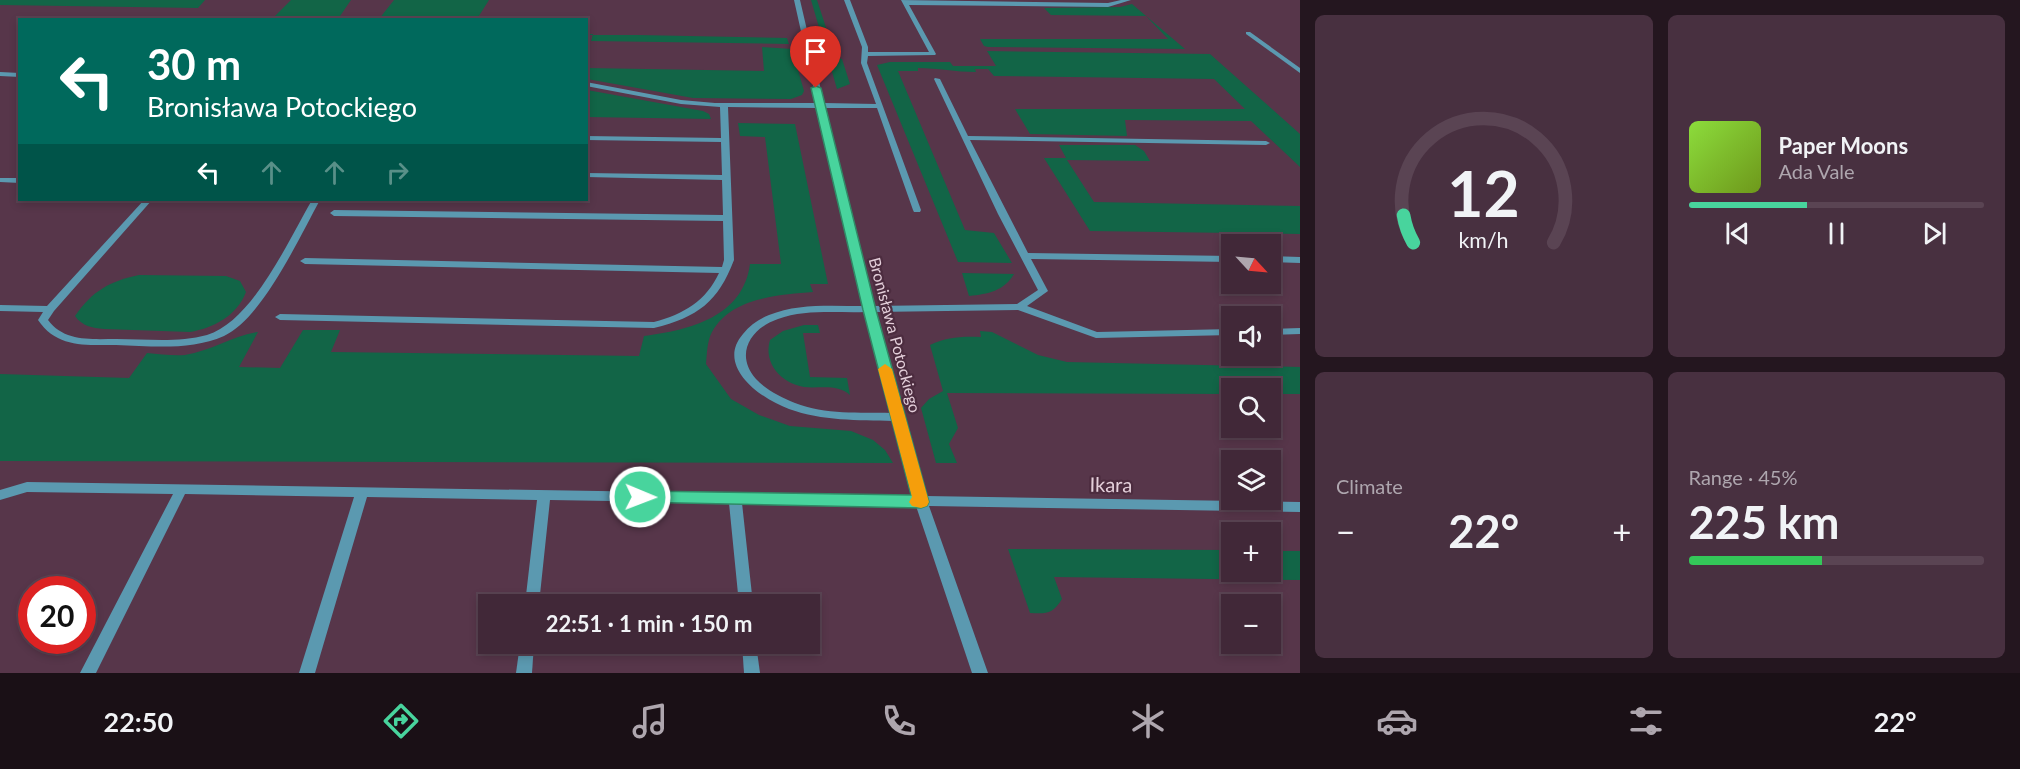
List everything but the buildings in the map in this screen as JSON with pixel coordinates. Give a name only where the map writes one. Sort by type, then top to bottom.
[{"type":"street","name":"Bronisława Potockiego","points":[[797,0],[820,106],[870,310],[921,502],[980,673]]},
{"type":"street","points":[[847,0],[865,47],[864,63],[917,210]]},
{"type":"street","points":[[864,54],[933,54],[905,1],[1108,5],[1128,0]]},
{"type":"street","points":[[1248,33],[1300,71]]},
{"type":"street","points":[[0,75],[18,75]]},
{"type":"street","points":[[937,79],[1043,291],[1019,307]]},
{"type":"street","points":[[588,84],[681,102],[724,106],[880,106]]},
{"type":"street","points":[[279,317],[654,325],[676,320],[706,303],[729,261],[724,106]]},
{"type":"street","points":[[588,138],[725,140]]},
{"type":"street","points":[[965,138],[1266,143]]},
{"type":"street","points":[[588,175],[726,178]]},
{"type":"street","points":[[0,180],[18,181]]},
{"type":"street","points":[[147,201],[50,309],[44,320],[49,331],[74,339],[98,342],[177,343],[222,333],[243,318],[315,201]]},
{"type":"street","points":[[334,213],[727,218]]},
{"type":"street","points":[[1024,255],[1221,259]]},
{"type":"street","points":[[1281,259],[1300,260]]},
{"type":"street","points":[[305,261],[726,270]]},
{"type":"street","points":[[898,417],[819,413],[792,406],[772,397],[752,384],[740,365],[738,355],[744,338],[757,324],[777,314],[797,310],[1019,307],[1096,335],[1221,332]]},
{"type":"street","points":[[0,308],[50,309]]},
{"type":"street","points":[[1281,332],[1300,331]]},
{"type":"street","name":"Ikara","points":[[0,495],[27,487],[1300,507]]},
{"type":"street","points":[[88,673],[181,490]]},
{"type":"street","points":[[307,673],[362,493]]},
{"type":"street","points":[[533,594],[544,496]]},
{"type":"street","points":[[735,499],[745,594]]},
{"type":"street","points":[[524,673],[526,654]]},
{"type":"street","points":[[750,654],[752,673]]},
{"type":"green space","points":[[0,0],[205,0],[198,8],[0,5]]},
{"type":"green space","points":[[291,0],[351,0],[339,18],[273,18]]},
{"type":"green space","points":[[394,0],[489,0],[478,18],[380,18]]},
{"type":"green space","points":[[811,0],[817,0],[836,58],[842,59],[850,84],[837,89]]},
{"type":"green space","points":[[1132,4],[1185,49],[988,47],[984,46],[980,39],[1168,39],[1146,16],[1051,15],[1044,8],[1120,7]]},
{"type":"green space","points":[[593,34],[787,38],[789,44],[591,41]]},
{"type":"green space","points":[[762,47],[792,49],[804,91],[802,95],[791,99],[693,98],[588,79],[588,68],[764,71]]},
{"type":"green space","points":[[987,51],[1210,54],[1300,134],[1300,167],[1251,121],[1125,120],[1127,136],[1030,134],[1015,109],[1245,109],[1214,79],[994,76],[988,69],[975,69],[976,72],[918,68],[918,71],[898,71],[965,230],[994,233],[1012,263],[958,262],[877,65],[890,62],[950,62],[953,66],[996,66]]},
{"type":"green space","points":[[588,90],[703,111],[709,114],[711,119],[588,117]]},
{"type":"green space","points":[[738,123],[795,124],[828,284],[810,284],[813,292],[757,300],[731,311],[720,320],[712,332],[708,343],[706,364],[731,399],[759,415],[790,426],[851,431],[873,440],[885,450],[893,463],[0,461],[0,374],[129,378],[147,353],[185,355],[258,332],[239,367],[280,368],[303,330],[340,330],[331,352],[639,356],[644,336],[696,325],[726,308],[737,297],[745,282],[750,264],[781,264],[765,137],[740,136]]},
{"type":"green space","points":[[1059,145],[1135,145],[1144,151],[1150,161],[1067,160],[1094,202],[1300,206],[1300,234],[1090,231],[1044,158],[1066,158]]},
{"type":"green space","points":[[962,273],[1014,274],[1010,280],[995,291],[969,296]]},
{"type":"green space","points":[[139,275],[226,276],[240,281],[246,292],[237,308],[223,319],[190,332],[100,329],[84,324],[75,316],[81,307],[102,288],[119,280]]},
{"type":"green space","points":[[804,325],[818,325],[820,333],[803,333],[810,377],[847,378],[850,395],[834,388],[796,385],[776,371],[769,356],[770,340],[783,331]]},
{"type":"green space","points":[[980,331],[992,332],[1038,355],[1067,362],[1300,367],[1300,394],[1281,394],[1281,378],[1221,378],[1221,394],[947,393],[958,428],[949,444],[957,463],[936,463],[921,408],[929,399],[943,391],[930,345],[942,340],[981,337]]},
{"type":"green space","points":[[1008,549],[1221,550],[1221,579],[1054,577],[1062,599],[1049,612],[1030,613]]},
{"type":"green space","points":[[1281,551],[1300,551],[1300,580],[1281,580]]},
{"type":"slow traffic","points":[[885,369],[921,502],[918,502]]},
{"type":"route","points":[[640,497],[921,502],[854,250],[816,88]]}]
